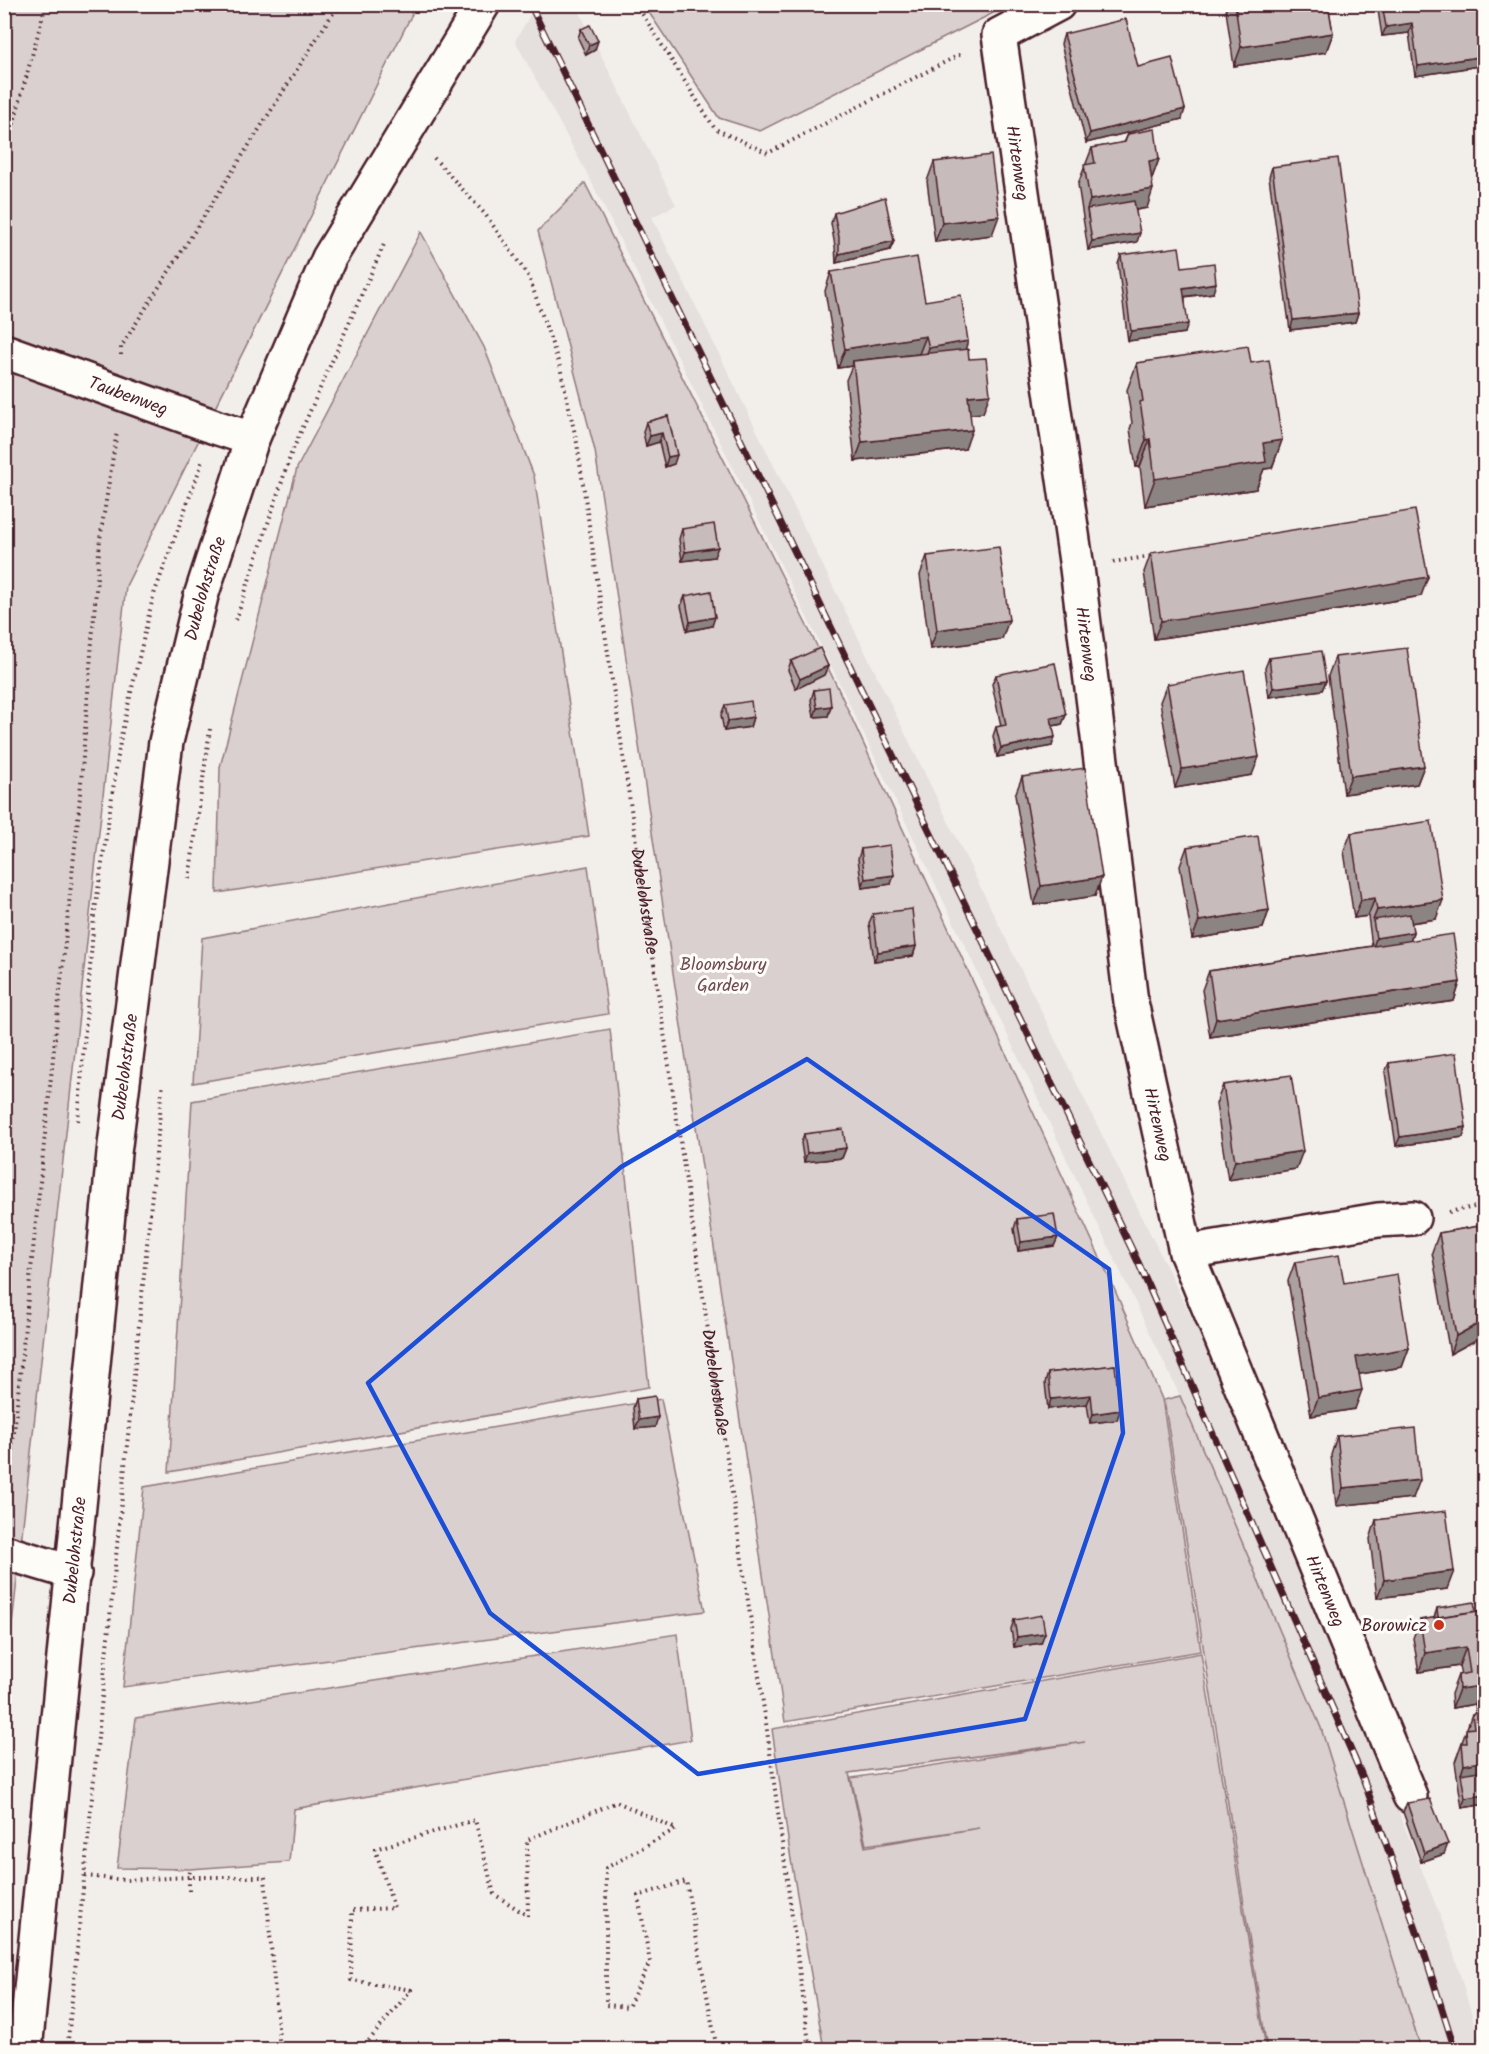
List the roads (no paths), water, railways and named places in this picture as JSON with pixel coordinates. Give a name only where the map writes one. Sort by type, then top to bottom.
[{"type":"street","name":"Dubelohstraße","points":[[25,2049],[114,1153],[166,742],[201,596],[252,439],[329,258],[483,4]]},
{"type":"street","name":"Hirtenweg","points":[[1058,4],[999,35],[1077,568],[1131,1002],[1186,1252],[1410,1796]]},
{"type":"street","name":"Taubenweg","points":[[4,351],[252,439]]},
{"type":"street","points":[[1186,1252],[1378,1220],[1413,1218]]},
{"type":"street","points":[[4,1552],[74,1573]]},
{"type":"railway","points":[[530,4],[1138,1262],[1363,1778],[1424,1952],[1455,2050]]},
{"type":"place","name":"Borowicz","points":[[1439,1625]]},
{"type":"park label","name":"Bloomsbury Garden","points":[[723,974]]}]
